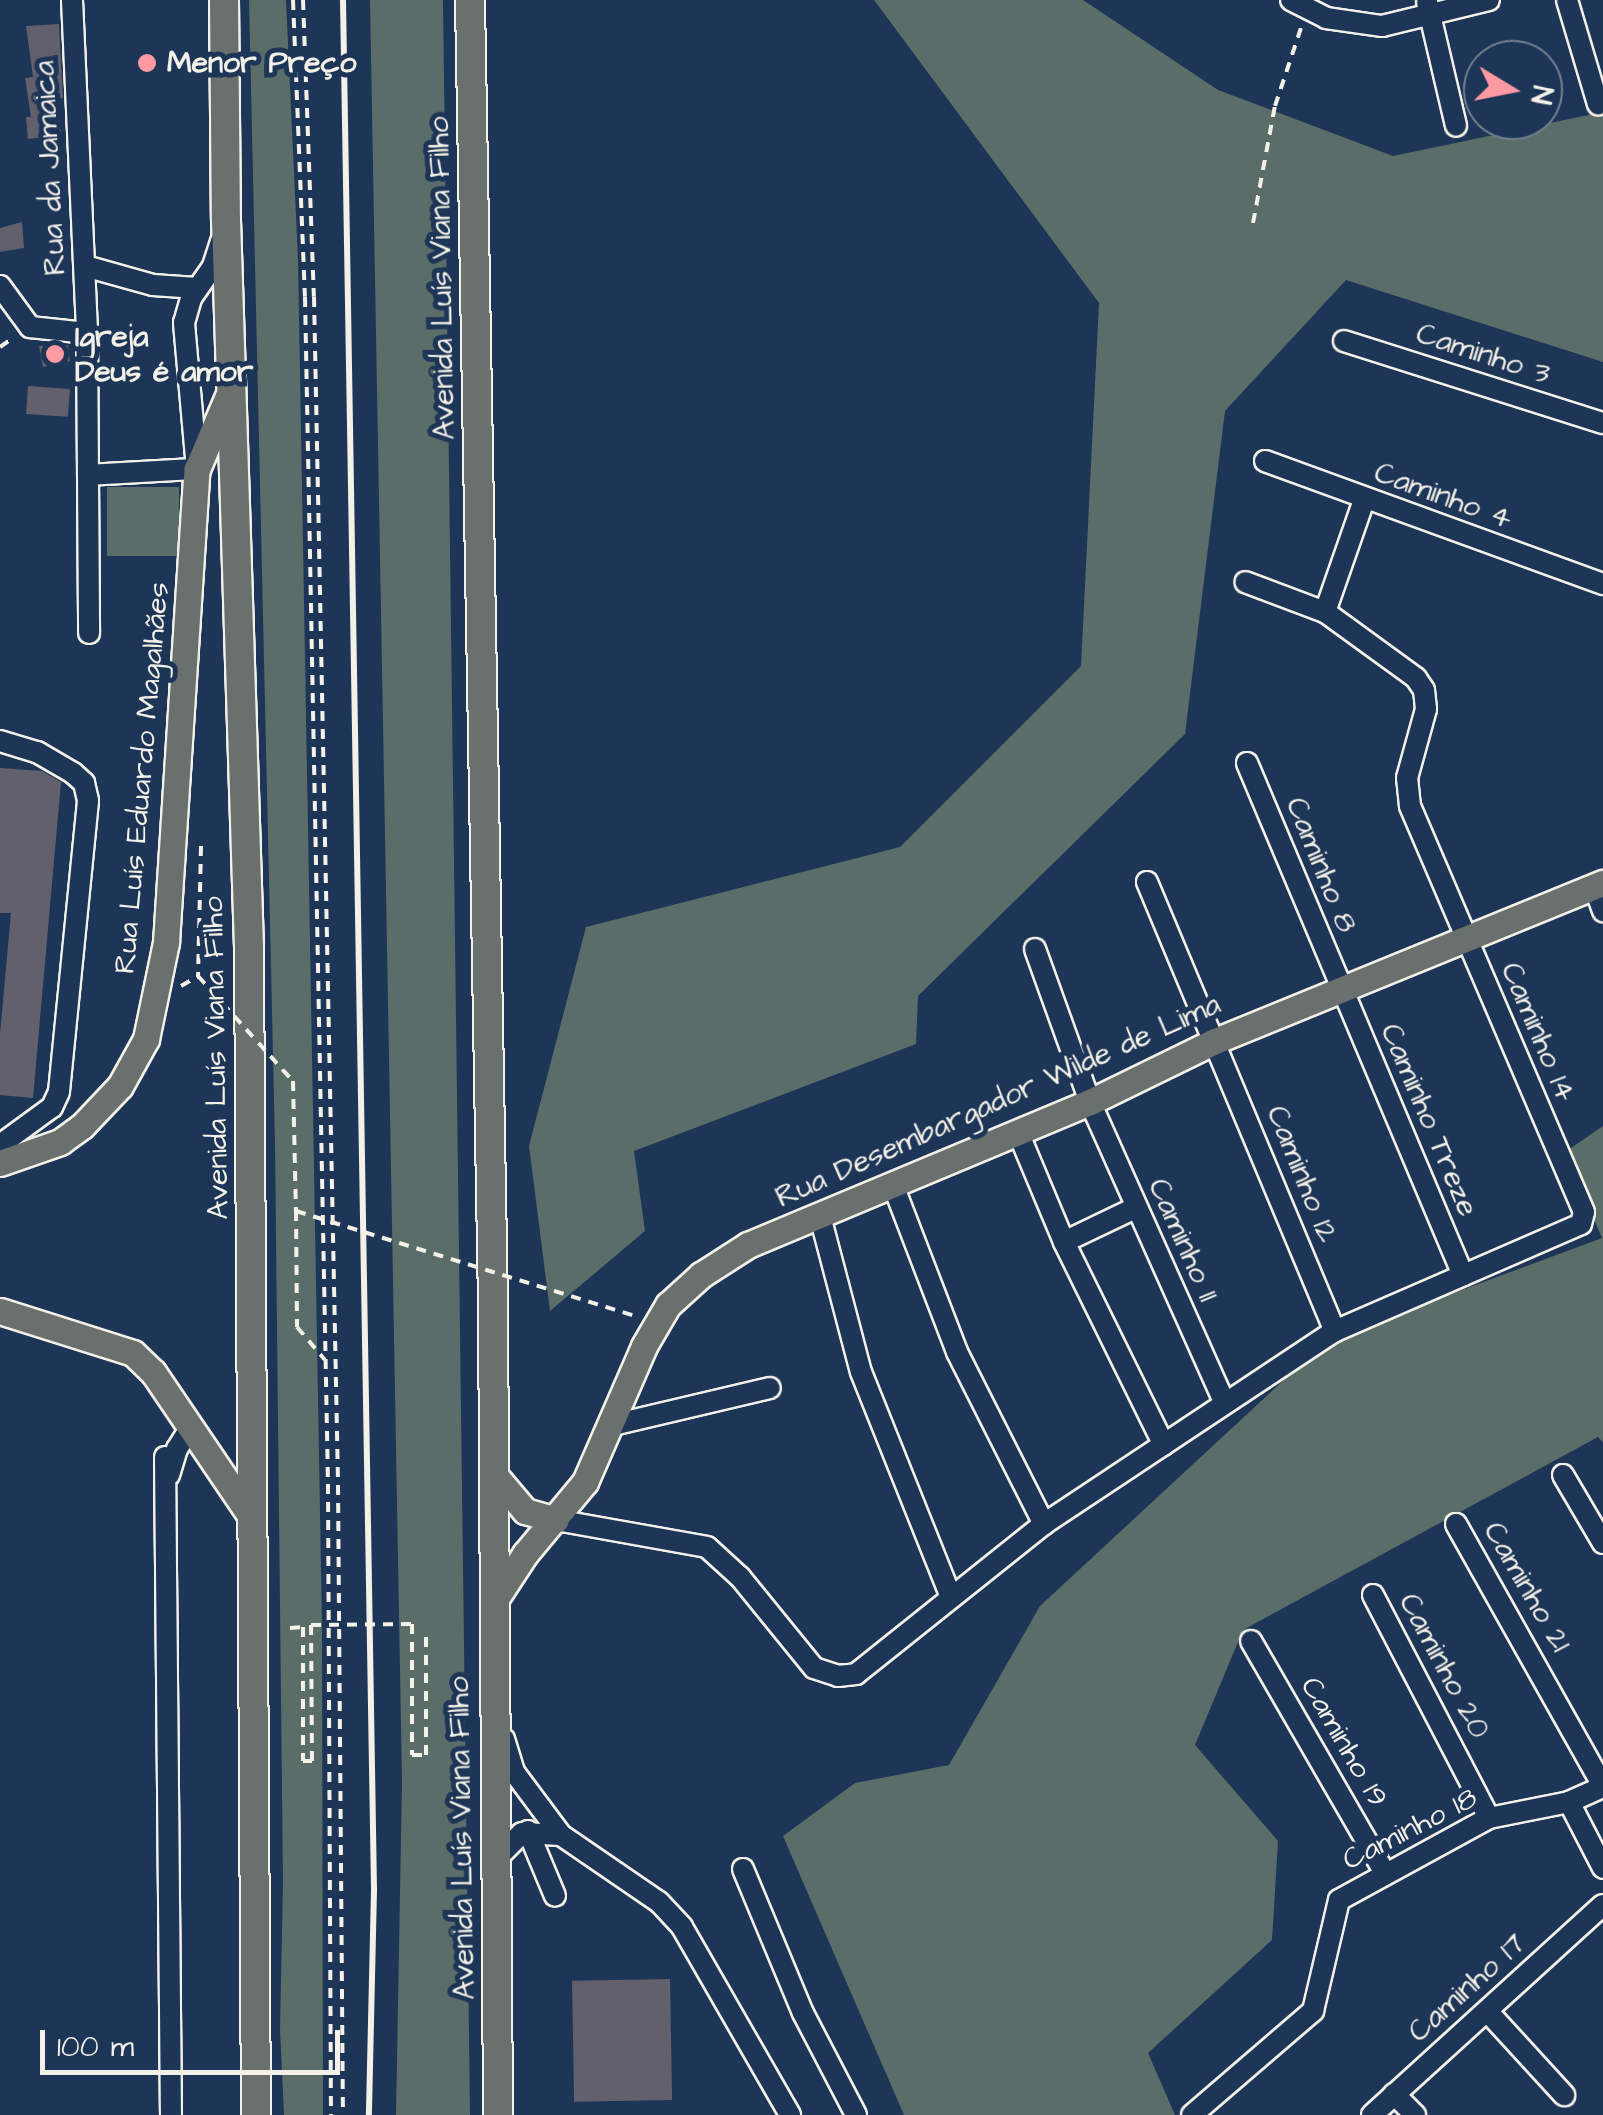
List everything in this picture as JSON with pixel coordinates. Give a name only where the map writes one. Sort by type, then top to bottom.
[{"type":"highway","name":"Avenida Luís Viana Filho","points":[[224,0],[226,220],[249,946],[256,2115]]},
{"type":"highway","name":"Avenida Luís Viana Filho","points":[[470,0],[493,1473],[498,2115]]},
{"type":"main road","name":"Rua Luís Eduardo Magalhães","points":[[0,1163],[60,1142],[82,1126],[120,1086],[146,1039],[166,942],[197,470],[232,388]]},
{"type":"main road","name":"Rua Desembargador Wilde de Lima","points":[[493,1603],[525,1554],[585,1482],[613,1425],[644,1346],[668,1305],[701,1275],[748,1245],[1090,1102],[1215,1040],[1601,887]]},
{"type":"main road","points":[[0,1311],[133,1353],[153,1372],[251,1516]]},
{"type":"main road","points":[[493,1473],[525,1511],[556,1520]]},
{"type":"street","name":"Rua da Jamaica","points":[[72,0],[87,333],[89,634]]},
{"type":"street","points":[[1299,5],[1345,23],[1382,26],[1429,6],[1489,0]]},
{"type":"street","points":[[1566,0],[1598,104]]},
{"type":"street","points":[[1429,6],[1456,126]]},
{"type":"street","points":[[88,475],[197,470],[184,324],[197,288],[212,266],[226,220]]},
{"type":"street","points":[[85,266],[154,285],[197,288]]},
{"type":"street","points":[[0,286],[30,327],[87,333]]},
{"type":"street","name":"Caminho 3","points":[[1344,341],[1603,423]]},
{"type":"street","name":"Caminho 4","points":[[1264,461],[1603,584]]},
{"type":"street","points":[[1245,582],[1325,612],[1364,500]]},
{"type":"street","name":"Caminho 14","points":[[1325,612],[1416,678],[1424,690],[1426,710],[1407,793],[1584,1216],[1581,1224],[1556,1238],[1463,1275]]},
{"type":"street","points":[[0,741],[37,752],[74,774],[84,783],[88,801],[59,1092],[52,1106],[0,1145]]},
{"type":"street","name":"Caminho 8","points":[[1247,762],[1340,990]]},
{"type":"street","name":"Caminho 12","points":[[1147,882],[1335,1331]]},
{"type":"street","name":"Caminho 11","points":[[1035,949],[1090,1102],[1224,1402]]},
{"type":"street","name":"Caminho Treze","points":[[1340,990],[1463,1275]]},
{"type":"street","points":[[1018,1132],[1064,1242],[1164,1445]]},
{"type":"street","points":[[893,1185],[957,1352],[1044,1524]]},
{"type":"street","points":[[1064,1242],[1135,1208]]},
{"type":"street","points":[[820,1216],[861,1372],[951,1597]]},
{"type":"street","points":[[556,1520],[706,1547],[724,1559],[823,1674],[856,1674],[1044,1524],[1224,1402],[1335,1331],[1463,1275]]},
{"type":"street","points":[[613,1425],[770,1388]]},
{"type":"street","points":[[171,2115],[166,1905],[171,1813],[167,1466],[191,1428]]},
{"type":"street","points":[[1563,1475],[1603,1543]]},
{"type":"street","name":"Caminho 21","points":[[1456,1524],[1603,1787]]},
{"type":"street","name":"Caminho 20","points":[[1373,1595],[1489,1818]]},
{"type":"street","name":"Caminho 19","points":[[1251,1641],[1385,1873]]},
{"type":"street","points":[[493,1688],[514,1772],[561,1835],[670,1912],[790,2115]]},
{"type":"street","name":"Caminho 18","points":[[1192,2115],[1313,2011],[1335,1906],[1385,1873],[1489,1818],[1569,1802],[1603,1787]]},
{"type":"street","points":[[1569,1802],[1603,1868]]},
{"type":"street","points":[[494,1862],[517,1835],[528,1831],[561,1835]]},
{"type":"street","points":[[528,1831],[555,1896]]},
{"type":"street","points":[[743,1868],[803,2013],[856,2115]]},
{"type":"street","name":"Caminho 17","points":[[1372,2115],[1603,1904]]},
{"type":"street","points":[[1488,2012],[1564,2095]]},
{"type":"street","points":[[1394,2094],[1415,2115]]},
{"type":"path","points":[[293,0],[305,297],[325,1360],[331,2115]]},
{"type":"path","points":[[303,0],[314,317],[337,1465],[343,2115]]},
{"type":"path","points":[[1253,223],[1299,5]]},
{"type":"path","points":[[201,846],[198,976],[293,1081],[298,1328],[325,1360]]},
{"type":"path","points":[[185,985],[198,976]]},
{"type":"path","points":[[296,1211],[638,1317]]},
{"type":"path","points":[[290,1628],[302,1627],[303,1761],[312,1761],[311,1625],[412,1624],[412,1755],[426,1755],[426,1632]]},
{"type":"green space","points":[[249,0],[286,0],[298,259],[322,1625],[323,2115],[284,2115],[280,2029],[283,1883],[275,1144]]},
{"type":"green space","points":[[370,0],[443,0],[470,2115],[396,2115],[402,1782]]},
{"type":"green space","points":[[874,0],[1083,0],[1218,90],[1393,156],[1469,140],[1563,140],[1563,120],[1603,112],[1603,362],[1346,280],[1225,411],[1185,734],[918,996],[916,1044],[634,1151],[645,1231],[550,1311],[529,1146],[586,927],[900,847],[1081,666],[1099,303]]},
{"type":"green space","points":[[107,487],[179,487],[179,556],[107,556]]},
{"type":"green space","points":[[1603,1126],[1603,1442],[1598,1437],[1243,1630],[1195,1745],[1278,1841],[1272,1940],[1148,2053],[1175,2115],[904,2115],[783,1836],[855,1783],[949,1765],[1040,1606],[1327,1340],[1602,1238],[1565,1152]]},
{"type":"building","points":[[59,24],[63,98],[56,99],[62,135],[28,139],[26,117],[31,117],[25,78],[33,77],[26,26]]},
{"type":"building","points":[[22,222],[24,248],[0,252],[0,228]]},
{"type":"building","points":[[68,345],[70,361],[43,367],[39,346]]},
{"type":"building","points":[[28,386],[70,389],[68,417],[26,414]]},
{"type":"building","points":[[0,768],[42,771],[61,782],[33,1098],[0,1095],[0,1034],[11,913],[0,913]]},
{"type":"building","points":[[670,1979],[672,2100],[574,2102],[572,1981]]},
{"type":"railway","points":[[343,0],[374,1890],[369,2115]]},
{"type":"place","name":"Menor Preço","points":[[147,63]]},
{"type":"place","name":"Igreja Deus é amor","points":[[55,354]]}]
